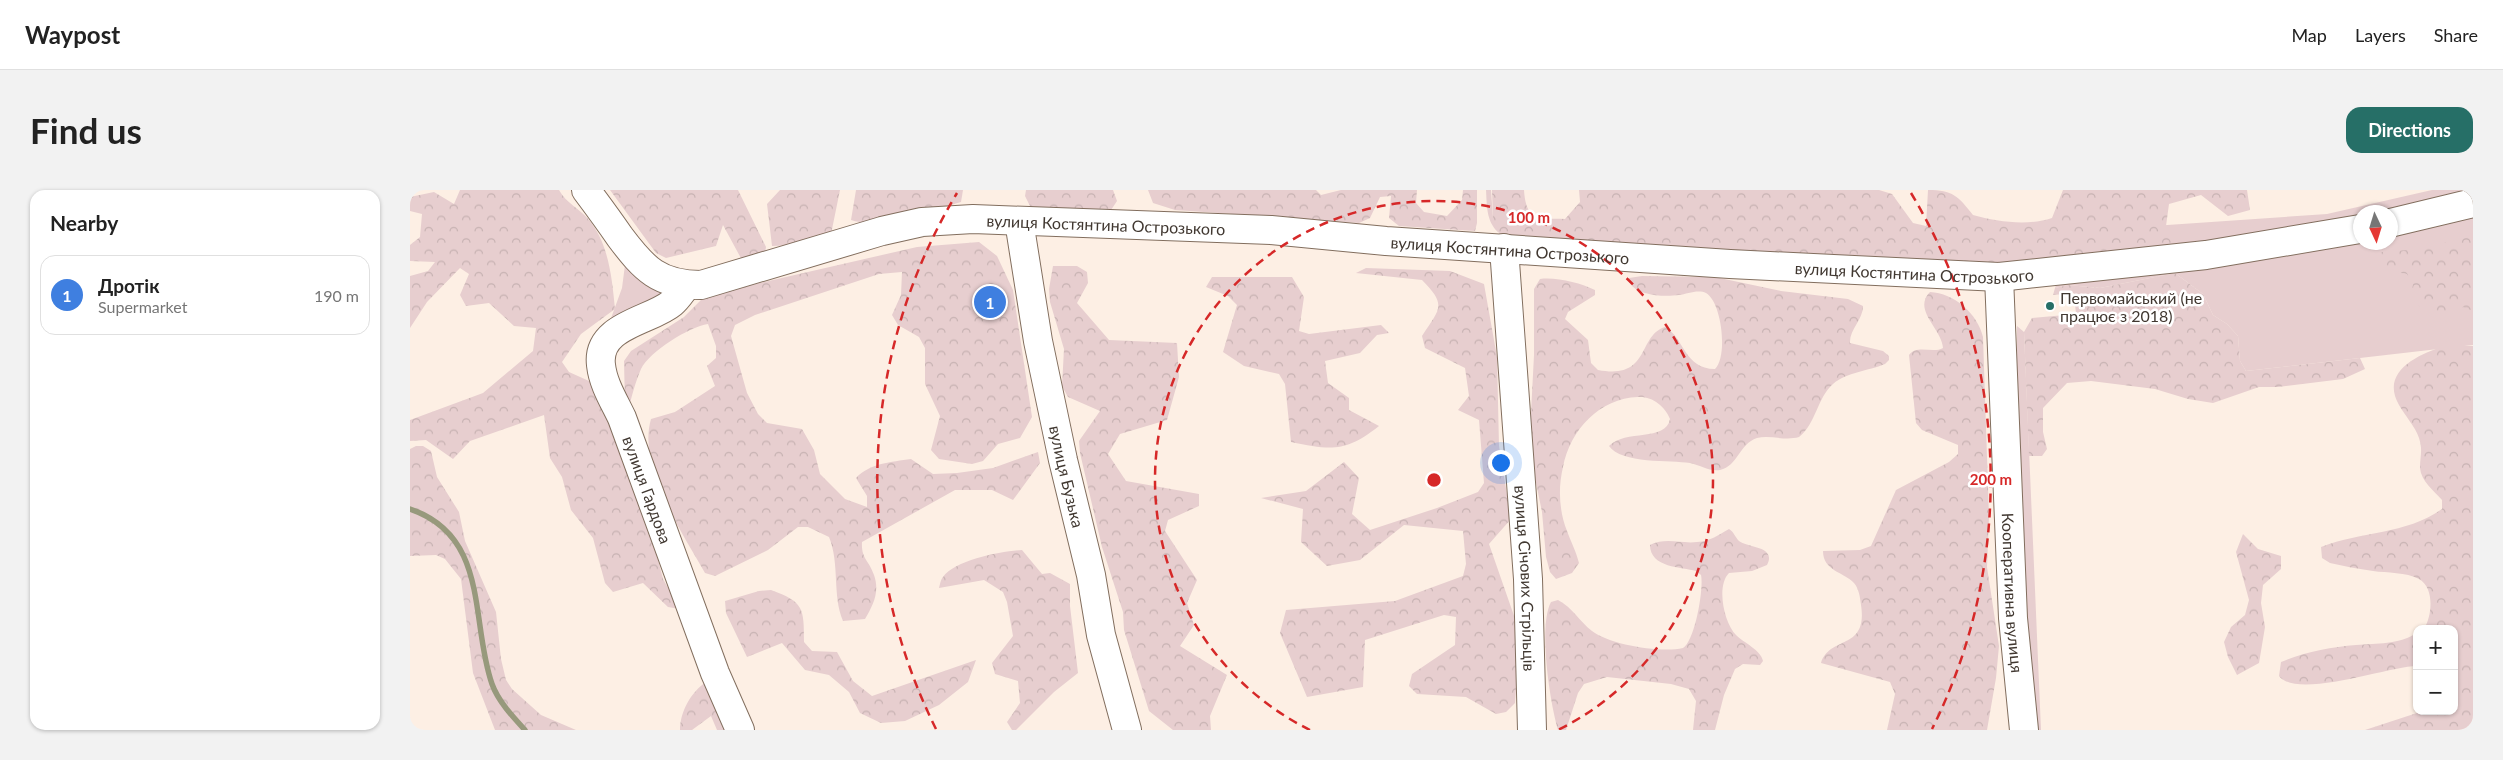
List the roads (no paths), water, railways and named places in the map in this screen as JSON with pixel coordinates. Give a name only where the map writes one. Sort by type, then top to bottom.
[{"type":"street","points":[[586,190],[639,262],[651,273],[676,283]]},
{"type":"street","points":[[2398,221],[2473,203]]},
{"type":"street","name":"вулиця Костянтина Острозького","points":[[676,283],[701,285],[872,234],[922,222],[973,219],[1271,230],[1386,241],[1730,264],[1998,276],[2206,256],[2353,230]]},
{"type":"street","name":"вулиця Бузька","points":[[1019,221],[1038,340],[1063,460],[1091,575],[1101,635],[1127,730]]},
{"type":"street","name":"вулиця Січових Стрільців","points":[[1504,248],[1528,579],[1532,730]]},
{"type":"street","name":"Кооперативна вулиця","points":[[1998,276],[2013,618],[2024,730]]},
{"type":"street","name":"вулиця Гардова","points":[[676,283],[672,304],[622,327],[604,346],[601,363],[606,385],[622,418],[715,672],[740,730]]},
{"type":"waterway","points":[[410,509],[436,522],[453,539],[465,560],[473,583],[485,660],[492,684],[502,703],[525,730]]},
{"type":"place","name":"Дротік","points":[[990,302]]},
{"type":"place","name":"Первомайський (не працює з 2018)","points":[[2050,306]]}]
